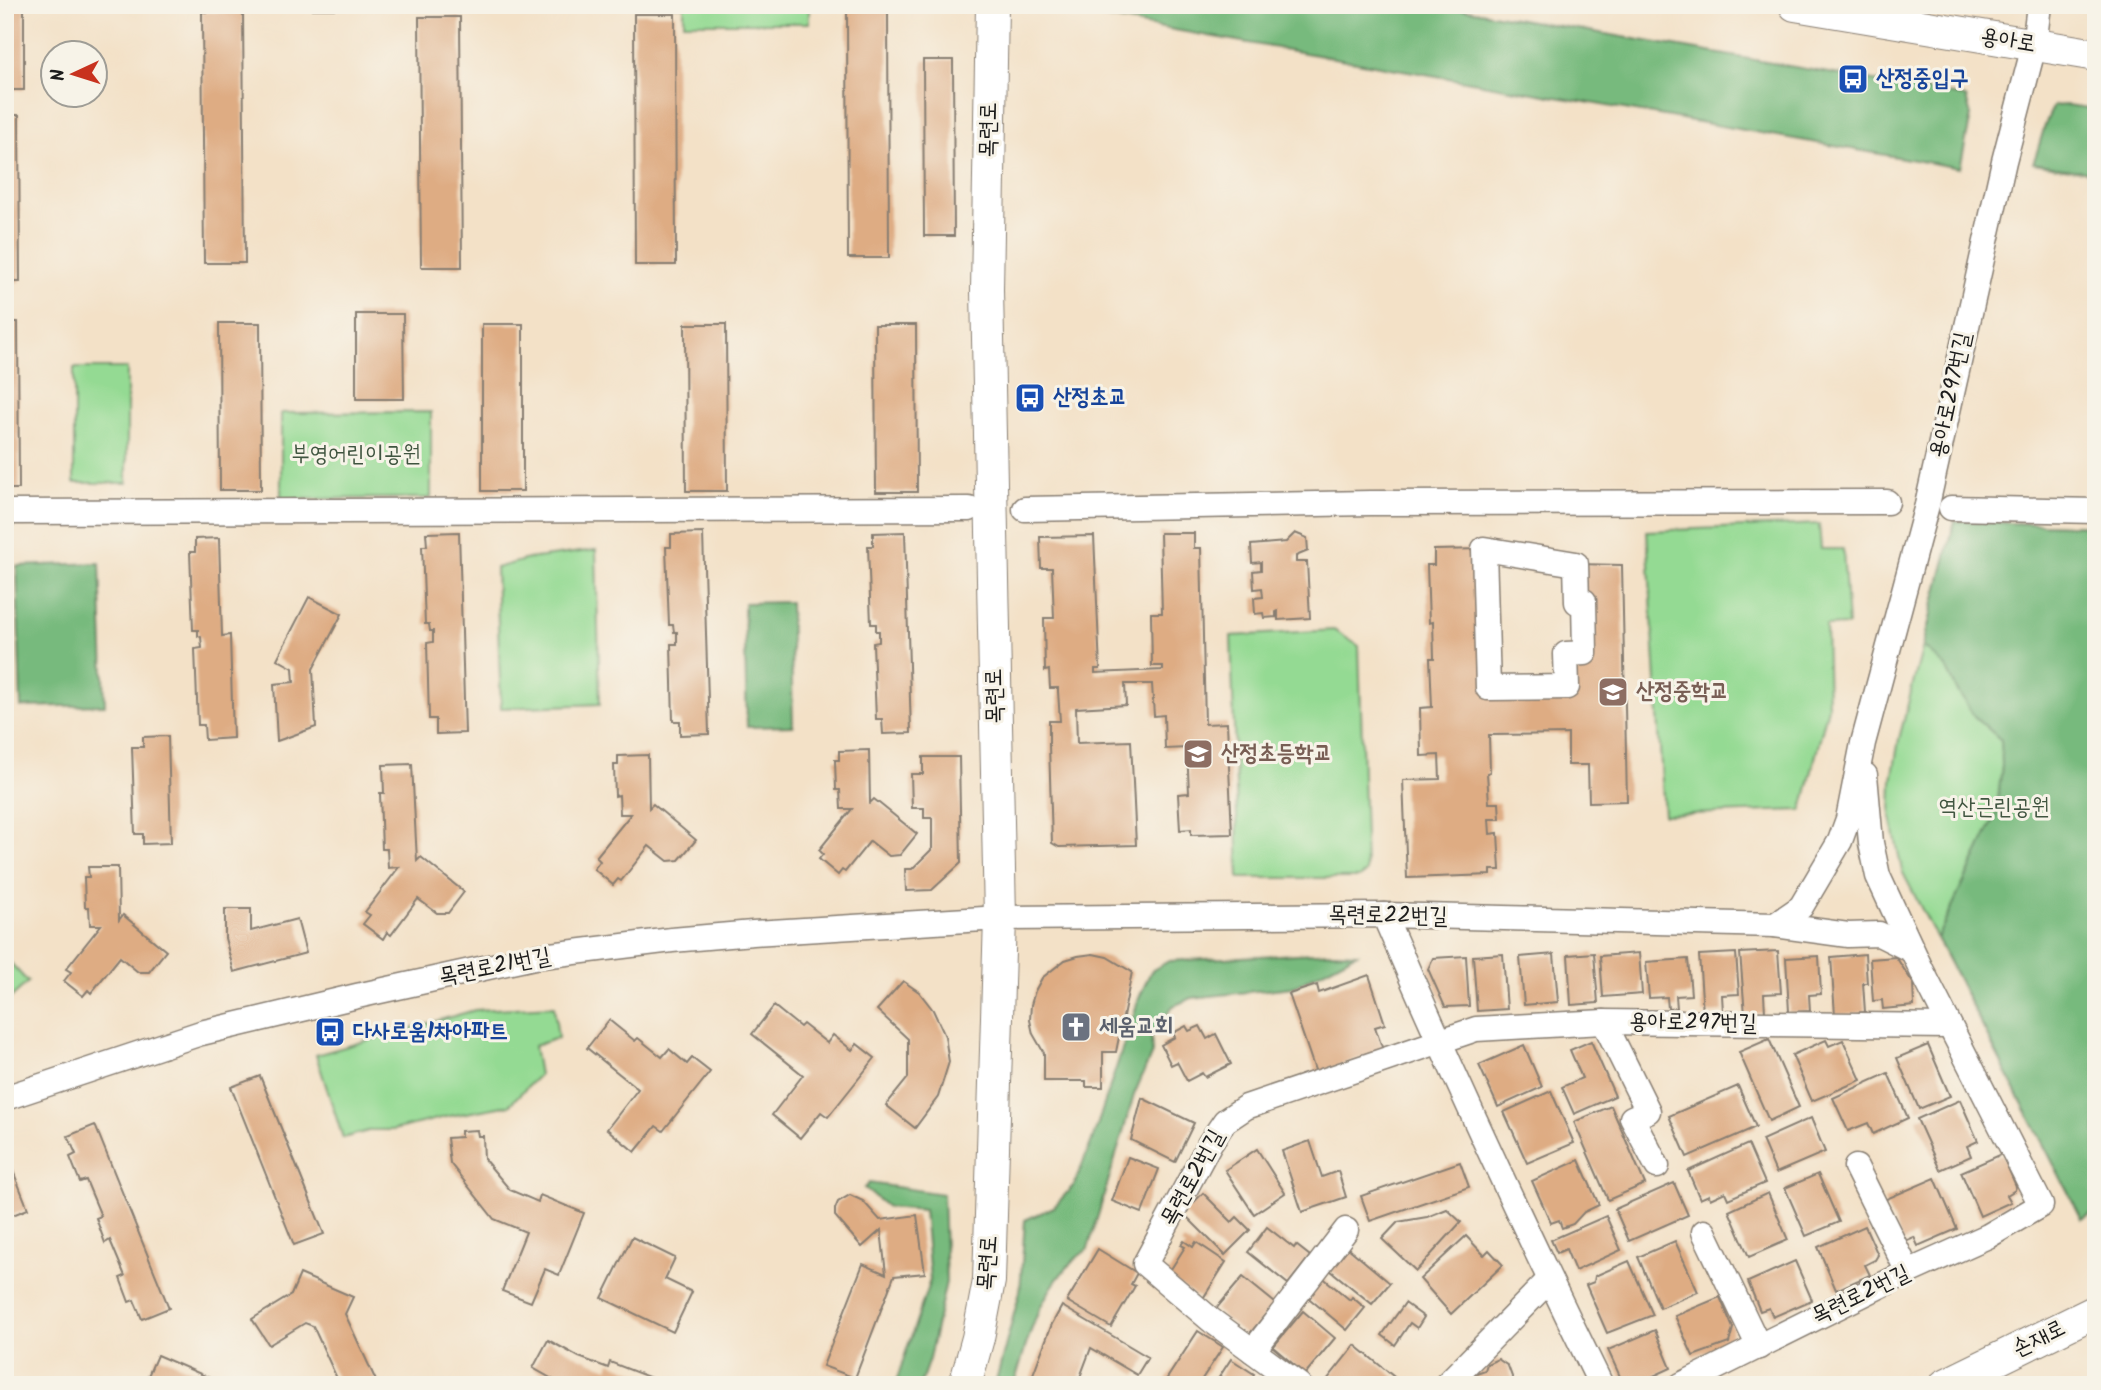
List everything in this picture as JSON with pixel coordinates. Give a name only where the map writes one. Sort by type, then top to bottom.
[{"type":"main road","name":"목련로","points":[[965,1385],[989,1281],[1000,918],[987,290],[992,5]]},
{"type":"main road","name":"용아로","points":[[1795,5],[2096,55]]},
{"type":"main road","name":"손재로","points":[[1945,1385],[2096,1312]]},
{"type":"street","name":"용아로297번길","points":[[1775,925],[1801,907],[1840,841],[1848,820],[1863,743],[1927,505],[2000,181],[2034,46],[2039,5]]},
{"type":"street","points":[[1025,509],[1384,503],[1887,502]]},
{"type":"street","points":[[1951,508],[2096,511]]},
{"type":"street","points":[[5,512],[969,509]]},
{"type":"street","points":[[1484,549],[1576,564],[1577,602],[1584,601],[1585,653],[1566,654],[1567,687],[1488,688],[1484,549]]},
{"type":"street","points":[[1863,743],[1871,843],[1881,881],[1886,899],[1884,911],[1870,929],[1848,933],[1826,927],[1815,912],[1813,902],[1820,878],[1833,866],[1845,862],[1869,868],[1881,881],[1911,950],[1949,1026]]},
{"type":"street","name":"목련로22번길","points":[[1000,918],[1384,915],[1775,925],[1879,934],[1911,950]]},
{"type":"street","points":[[1384,915],[1439,1042],[1549,1280],[1601,1385]]},
{"type":"street","name":"목련로21번길","points":[[5,1098],[201,1033],[534,957],[753,933],[1000,918]]},
{"type":"street","name":"용아로297번길","points":[[1439,1042],[1476,1029],[1604,1022],[1949,1026]]},
{"type":"street","points":[[1604,1022],[1648,1111],[1632,1118],[1657,1166]]},
{"type":"street","name":"목련로2번길","points":[[1681,1385],[1908,1272],[1987,1236],[2041,1205],[1949,1026]]},
{"type":"street","name":"목련로2번길","points":[[1299,1385],[1211,1320],[1145,1264],[1210,1143],[1225,1121],[1245,1108],[1439,1042]]},
{"type":"street","points":[[1856,1167],[1908,1272]]},
{"type":"street","points":[[1253,1351],[1346,1230]]},
{"type":"street","points":[[1704,1232],[1759,1346]]},
{"type":"street","points":[[1446,1385],[1549,1280]]},
{"type":"green space","points":[[657,5],[809,5],[809,23],[684,23],[684,6]]},
{"type":"green space","points":[[1032,5],[1440,5],[1966,97],[1971,116],[1960,168]]},
{"type":"green space","points":[[2054,106],[2096,109],[2096,173],[2033,163],[2050,112]]},
{"type":"green space","points":[[74,368],[127,368],[127,483],[74,483]]},
{"type":"green space","name":"부영어린이공원","points":[[431,412],[431,498],[281,499],[281,413]]},
{"type":"green space","name":"역산근린공원","points":[[1955,521],[2096,526],[2096,1212],[2082,1219],[1902,871],[1891,817],[1892,780],[1899,739]]},
{"type":"green space","name":"역산근린공원","points":[[1955,521],[2096,526],[2096,1212],[2082,1219],[1937,938],[1996,815],[2002,765],[2001,740],[1974,716],[1946,667],[1923,646]]},
{"type":"green space","points":[[1819,524],[1821,549],[1843,549],[1848,625],[1826,626],[1828,707],[1802,810],[1664,815],[1647,531]]},
{"type":"green space","points":[[596,550],[600,704],[501,708],[496,568],[528,559]]},
{"type":"green space","points":[[100,563],[105,705],[21,707],[17,566]]},
{"type":"green space","points":[[790,602],[793,726],[747,727],[744,603]]},
{"type":"green space","points":[[1334,630],[1359,646],[1366,872],[1359,878],[1239,878],[1231,636]]},
{"type":"green space","points":[[1357,953],[1293,987],[1192,998],[1173,1006],[1151,1036],[1152,1053],[1134,1095],[1088,1249],[1072,1262],[1048,1293],[1032,1328],[1014,1385],[995,1385],[1020,1291],[1025,1220],[1054,1207],[1074,1185],[1093,1138],[1139,998],[1151,971],[1169,961]]},
{"type":"green space","points":[[5,957],[28,982],[5,1003]]},
{"type":"green space","points":[[554,1006],[558,1038],[534,1046],[539,1075],[509,1105],[393,1130],[372,1130],[343,1138],[316,1055],[475,1010]]},
{"type":"green space","points":[[869,1183],[943,1194],[946,1282],[929,1359],[920,1385],[895,1385],[930,1280],[924,1210],[887,1207],[864,1188]]},
{"type":"building","points":[[5,5],[24,5],[24,90],[5,90]]},
{"type":"building","points":[[296,5],[384,5],[384,9],[296,9]]},
{"type":"building","points":[[847,8],[888,8],[889,258],[848,258]]},
{"type":"building","points":[[202,12],[243,12],[245,263],[204,263]]},
{"type":"building","points":[[634,14],[675,14],[676,265],[635,265]]},
{"type":"building","points":[[419,17],[460,17],[462,267],[421,267]]},
{"type":"building","points":[[923,60],[953,60],[954,236],[924,236]]},
{"type":"building","points":[[5,115],[19,115],[20,282],[5,282]]},
{"type":"building","points":[[356,314],[403,314],[404,399],[356,399]]},
{"type":"building","points":[[5,322],[18,322],[19,489],[5,489]]},
{"type":"building","points":[[219,323],[260,323],[261,490],[220,490]]},
{"type":"building","points":[[482,324],[523,324],[523,491],[482,491]]},
{"type":"building","points":[[685,324],[726,324],[727,491],[686,491]]},
{"type":"building","points":[[875,325],[916,325],[917,492],[876,492]]},
{"type":"building","points":[[459,532],[465,733],[436,734],[436,719],[429,719],[427,643],[433,642],[433,631],[430,631],[429,624],[425,624],[422,546],[427,546],[426,533]]},
{"type":"building","points":[[905,532],[911,733],[883,734],[882,719],[876,719],[873,643],[879,642],[879,631],[876,631],[876,624],[871,624],[868,546],[873,546],[873,533]]},
{"type":"building","points":[[703,533],[709,734],[680,735],[680,721],[673,721],[671,644],[677,644],[677,632],[674,632],[673,625],[669,625],[666,547],[671,547],[671,534]]},
{"type":"building","points":[[1160,533],[1194,533],[1194,548],[1201,548],[1205,724],[1227,723],[1232,834],[1191,835],[1191,829],[1180,830],[1178,794],[1189,793],[1187,748],[1165,749],[1164,715],[1154,716],[1152,684],[1125,684],[1126,705],[1076,708],[1077,743],[1131,741],[1136,845],[1059,847],[1052,843],[1049,744],[1049,721],[1060,721],[1058,688],[1050,688],[1049,670],[1045,671],[1044,618],[1054,618],[1052,568],[1041,568],[1040,537],[1094,536],[1100,669],[1095,669],[1095,673],[1163,670],[1163,666],[1152,666],[1151,613],[1162,613]]},
{"type":"building","points":[[1295,533],[1307,538],[1308,551],[1296,556],[1296,562],[1307,562],[1310,618],[1278,620],[1278,611],[1276,617],[1264,618],[1263,613],[1255,614],[1254,598],[1263,597],[1262,588],[1254,589],[1253,571],[1261,570],[1261,562],[1252,563],[1251,545],[1286,542]]},
{"type":"building","points":[[219,538],[222,636],[230,635],[233,738],[205,740],[204,725],[198,725],[195,649],[202,648],[198,630],[193,630],[190,552],[195,552],[195,539]]},
{"type":"building","points":[[1484,549],[1488,688],[1567,687],[1566,654],[1585,653],[1576,564],[1622,565],[1627,801],[1589,802],[1588,765],[1568,765],[1568,734],[1489,735],[1489,803],[1499,803],[1500,819],[1489,819],[1490,834],[1498,833],[1500,870],[1491,870],[1491,875],[1407,878],[1403,780],[1440,779],[1439,755],[1421,756],[1420,708],[1432,707],[1430,658],[1434,658],[1433,622],[1429,623],[1427,565],[1434,565],[1434,550]]},
{"type":"building","points":[[309,597],[342,614],[313,669],[316,727],[277,741],[274,684],[294,682],[293,668],[277,659]]},
{"type":"building","points":[[168,736],[171,843],[143,844],[143,834],[135,834],[132,747],[143,747],[143,737]]},
{"type":"building","points":[[869,750],[870,803],[874,799],[917,834],[900,855],[889,856],[870,841],[845,872],[842,870],[838,875],[819,859],[823,854],[819,850],[852,809],[841,809],[840,790],[836,790],[835,760],[839,760],[839,751]]},
{"type":"building","points":[[648,755],[649,808],[653,804],[696,840],[679,860],[668,861],[649,846],[621,881],[618,879],[613,885],[594,869],[600,861],[596,857],[631,814],[620,814],[619,795],[615,796],[614,765],[618,765],[618,756]]},
{"type":"building","points":[[923,757],[959,757],[961,863],[932,890],[906,891],[905,869],[912,869],[932,849],[932,818],[924,818],[924,808],[912,808],[911,774],[923,774]]},
{"type":"building","points":[[412,764],[417,861],[421,857],[464,892],[448,913],[437,913],[418,899],[391,935],[387,932],[383,939],[363,924],[370,915],[365,912],[399,867],[388,868],[387,849],[382,849],[380,793],[384,793],[383,765]]},
{"type":"building","points":[[88,867],[118,867],[119,920],[123,915],[166,951],[149,972],[138,972],[120,957],[91,993],[88,990],[83,996],[64,981],[71,972],[66,969],[101,925],[90,925],[89,907],[85,907],[84,877],[89,877]]},
{"type":"building","points":[[225,909],[251,909],[251,931],[297,919],[306,953],[234,972],[225,938]]},
{"type":"building","points":[[1778,951],[1781,993],[1764,994],[1765,1013],[1745,1014],[1740,953]]},
{"type":"building","points":[[1594,953],[1598,1003],[1571,1005],[1568,955]]},
{"type":"building","points":[[1639,953],[1642,994],[1603,997],[1600,956]]},
{"type":"building","points":[[1736,953],[1739,994],[1722,995],[1723,1012],[1703,1013],[1699,955]]},
{"type":"building","name":"세움교회","points":[[1093,954],[1107,957],[1132,972],[1116,1052],[1103,1052],[1103,1087],[1086,1087],[1086,1081],[1044,1081],[1044,1053],[1033,1034],[1030,1020],[1035,991],[1042,978],[1065,960]]},
{"type":"building","points":[[1503,954],[1507,1009],[1477,1011],[1473,956]]},
{"type":"building","points":[[1554,954],[1558,1002],[1524,1005],[1520,957]]},
{"type":"building","points":[[1865,954],[1865,1012],[1835,1015],[1831,957]]},
{"type":"building","points":[[1466,956],[1469,1006],[1445,1007],[1428,969],[1433,958]]},
{"type":"building","points":[[1819,956],[1821,994],[1809,995],[1810,1011],[1789,1012],[1786,958]]},
{"type":"building","points":[[1896,957],[1913,983],[1914,1006],[1883,1009],[1882,1000],[1873,1001],[1870,959]]},
{"type":"building","points":[[1688,959],[1691,995],[1676,996],[1677,1008],[1668,1009],[1667,997],[1649,998],[1646,962]]},
{"type":"building","points":[[1369,975],[1385,1024],[1375,1027],[1383,1050],[1316,1073],[1289,994],[1317,985],[1319,993]]},
{"type":"building","points":[[903,981],[919,992],[933,1010],[945,1036],[949,1062],[938,1097],[915,1128],[886,1105],[908,1078],[908,1039],[877,1010]]},
{"type":"building","points":[[774,1006],[800,1027],[803,1024],[827,1043],[833,1035],[852,1050],[857,1044],[875,1058],[828,1117],[821,1112],[800,1138],[772,1115],[803,1075],[752,1034]]},
{"type":"building","points":[[609,1020],[635,1041],[638,1038],[662,1057],[669,1049],[687,1064],[692,1058],[710,1072],[663,1131],[656,1126],[635,1152],[607,1129],[638,1089],[587,1048]]},
{"type":"building","points":[[1186,1026],[1189,1031],[1200,1026],[1207,1039],[1216,1034],[1231,1064],[1205,1077],[1202,1073],[1187,1081],[1177,1062],[1171,1065],[1161,1045],[1175,1037],[1173,1033]]},
{"type":"building","points":[[1769,1039],[1799,1107],[1769,1121],[1739,1052]]},
{"type":"building","points":[[1826,1040],[1829,1046],[1843,1040],[1861,1080],[1812,1101],[1792,1055]]},
{"type":"building","points":[[1591,1041],[1615,1096],[1574,1114],[1562,1087],[1582,1078],[1570,1050]]},
{"type":"building","points":[[1524,1045],[1542,1087],[1498,1107],[1479,1065]]},
{"type":"building","points":[[1928,1045],[1950,1096],[1919,1109],[1897,1058]]},
{"type":"building","points":[[1888,1073],[1908,1118],[1873,1134],[1868,1123],[1848,1131],[1833,1098]]},
{"type":"building","points":[[260,1076],[324,1234],[294,1245],[231,1087]]},
{"type":"building","points":[[1738,1086],[1756,1127],[1687,1157],[1669,1116]]},
{"type":"building","points":[[1551,1091],[1574,1143],[1527,1163],[1504,1112]]},
{"type":"building","points":[[1142,1098],[1194,1123],[1175,1162],[1131,1140]]},
{"type":"building","points":[[1960,1100],[1978,1141],[1967,1146],[1971,1156],[1940,1170],[1917,1119]]},
{"type":"building","points":[[1611,1106],[1645,1184],[1608,1200],[1574,1122]]},
{"type":"building","points":[[1811,1118],[1825,1152],[1776,1173],[1762,1140]]},
{"type":"building","points":[[95,1125],[169,1308],[142,1319],[134,1300],[129,1302],[120,1278],[125,1276],[110,1240],[105,1243],[96,1218],[101,1216],[86,1180],[80,1182],[70,1157],[76,1154],[68,1136]]},
{"type":"building","points":[[477,1130],[478,1136],[483,1136],[484,1159],[510,1190],[538,1202],[540,1195],[584,1213],[559,1275],[545,1269],[531,1302],[502,1291],[526,1232],[494,1219],[450,1163],[447,1138],[461,1137],[461,1131]]},
{"type":"building","points":[[1310,1141],[1322,1177],[1338,1171],[1346,1197],[1302,1212],[1282,1151]]},
{"type":"building","points":[[1748,1144],[1765,1183],[1728,1199],[1725,1192],[1710,1199],[1709,1195],[1700,1199],[1688,1171]]},
{"type":"building","points":[[1257,1149],[1285,1193],[1254,1214],[1225,1170]]},
{"type":"building","points":[[2002,1154],[2016,1186],[2015,1190],[2007,1195],[2011,1202],[1980,1216],[1961,1172]]},
{"type":"building","points":[[1128,1157],[1159,1169],[1142,1213],[1112,1201]]},
{"type":"building","points":[[8,1158],[28,1209],[5,1218],[5,1160]]},
{"type":"building","points":[[1579,1160],[1599,1205],[1584,1212],[1573,1224],[1562,1228],[1559,1220],[1551,1223],[1532,1181]]},
{"type":"building","points":[[1460,1162],[1469,1187],[1370,1221],[1361,1196]]},
{"type":"building","points":[[1818,1174],[1839,1222],[1806,1236],[1785,1188]]},
{"type":"building","points":[[1935,1178],[1957,1229],[1918,1246],[1914,1237],[1903,1242],[1884,1200]]},
{"type":"building","points":[[1674,1183],[1688,1215],[1629,1241],[1615,1209]]},
{"type":"building","points":[[1203,1193],[1232,1222],[1237,1217],[1250,1230],[1225,1255],[1183,1213]]},
{"type":"building","points":[[1768,1193],[1788,1240],[1749,1257],[1729,1211]]},
{"type":"building","points":[[850,1195],[863,1201],[880,1220],[917,1215],[925,1273],[894,1276],[855,1378],[823,1366],[863,1264],[886,1274],[881,1230],[862,1247],[835,1216],[838,1202]]},
{"type":"building","points":[[1447,1209],[1461,1222],[1416,1271],[1382,1239],[1398,1222],[1427,1217]]},
{"type":"building","points":[[1606,1216],[1621,1250],[1575,1271],[1566,1249],[1557,1253],[1551,1240]]},
{"type":"building","points":[[1865,1226],[1878,1255],[1875,1260],[1865,1265],[1870,1275],[1836,1290],[1818,1247]]},
{"type":"building","points":[[1267,1227],[1294,1248],[1296,1245],[1310,1256],[1288,1284],[1248,1252]]},
{"type":"building","points":[[1466,1236],[1484,1255],[1489,1250],[1503,1265],[1451,1314],[1420,1279]]},
{"type":"building","points":[[632,1237],[675,1258],[665,1279],[692,1292],[673,1332],[602,1298]]},
{"type":"building","points":[[1184,1241],[1193,1247],[1196,1242],[1226,1262],[1202,1300],[1166,1277],[1185,1247],[1181,1245]]},
{"type":"building","points":[[1675,1241],[1698,1292],[1660,1308],[1638,1257]]},
{"type":"building","points":[[1348,1248],[1390,1283],[1372,1304],[1330,1270]]},
{"type":"building","points":[[1098,1249],[1137,1273],[1131,1284],[1135,1286],[1111,1327],[1067,1301]]},
{"type":"building","points":[[1629,1261],[1653,1315],[1607,1333],[1586,1285],[1594,1282],[1595,1276]]},
{"type":"building","points":[[1795,1261],[1812,1300],[1773,1317],[1769,1308],[1760,1311],[1748,1282]]},
{"type":"building","points":[[300,1274],[353,1297],[345,1314],[378,1385],[340,1385],[313,1326],[305,1323],[269,1345],[252,1319],[291,1295]]},
{"type":"building","points":[[1321,1276],[1350,1300],[1352,1297],[1365,1308],[1347,1330],[1305,1295]]},
{"type":"building","points":[[1243,1277],[1275,1303],[1247,1337],[1215,1310]]},
{"type":"building","points":[[1720,1297],[1733,1328],[1729,1343],[1693,1356],[1675,1316]]},
{"type":"building","points":[[1405,1303],[1424,1317],[1417,1328],[1410,1323],[1395,1345],[1382,1335]]},
{"type":"building","points":[[1062,1306],[1148,1357],[1137,1375],[1091,1348],[1077,1385],[1029,1385],[1052,1324]]},
{"type":"building","points":[[1303,1311],[1335,1338],[1305,1374],[1273,1347]]},
{"type":"building","points":[[1655,1330],[1671,1368],[1634,1385],[1630,1385],[1628,1378],[1622,1381],[1608,1350]]},
{"type":"building","points":[[1198,1331],[1223,1347],[1198,1385],[1167,1385],[1164,1383]]},
{"type":"building","points":[[548,1340],[579,1357],[608,1368],[610,1362],[654,1379],[652,1385],[563,1385],[533,1368]]},
{"type":"building","points":[[1355,1345],[1399,1381],[1396,1385],[1323,1385]]},
{"type":"building","points":[[157,1355],[210,1378],[207,1385],[134,1385],[148,1376]]},
{"type":"building","points":[[1231,1359],[1254,1374],[1247,1385],[1214,1385]]},
{"type":"building","points":[[1498,1359],[1508,1366],[1515,1385],[1475,1385],[1471,1375],[1485,1370],[1487,1364]]},
{"type":"place","name":"산정중입구","points":[[1853,79]]},
{"type":"place","name":"산정초교","points":[[1030,398]]},
{"type":"place","name":"산정중학교","points":[[1613,692]]},
{"type":"place","name":"산정초등학교","points":[[1198,754]]},
{"type":"place","name":"세움교회","points":[[1076,1027]]},
{"type":"place","name":"다사로움1차아파트","points":[[330,1032]]}]
